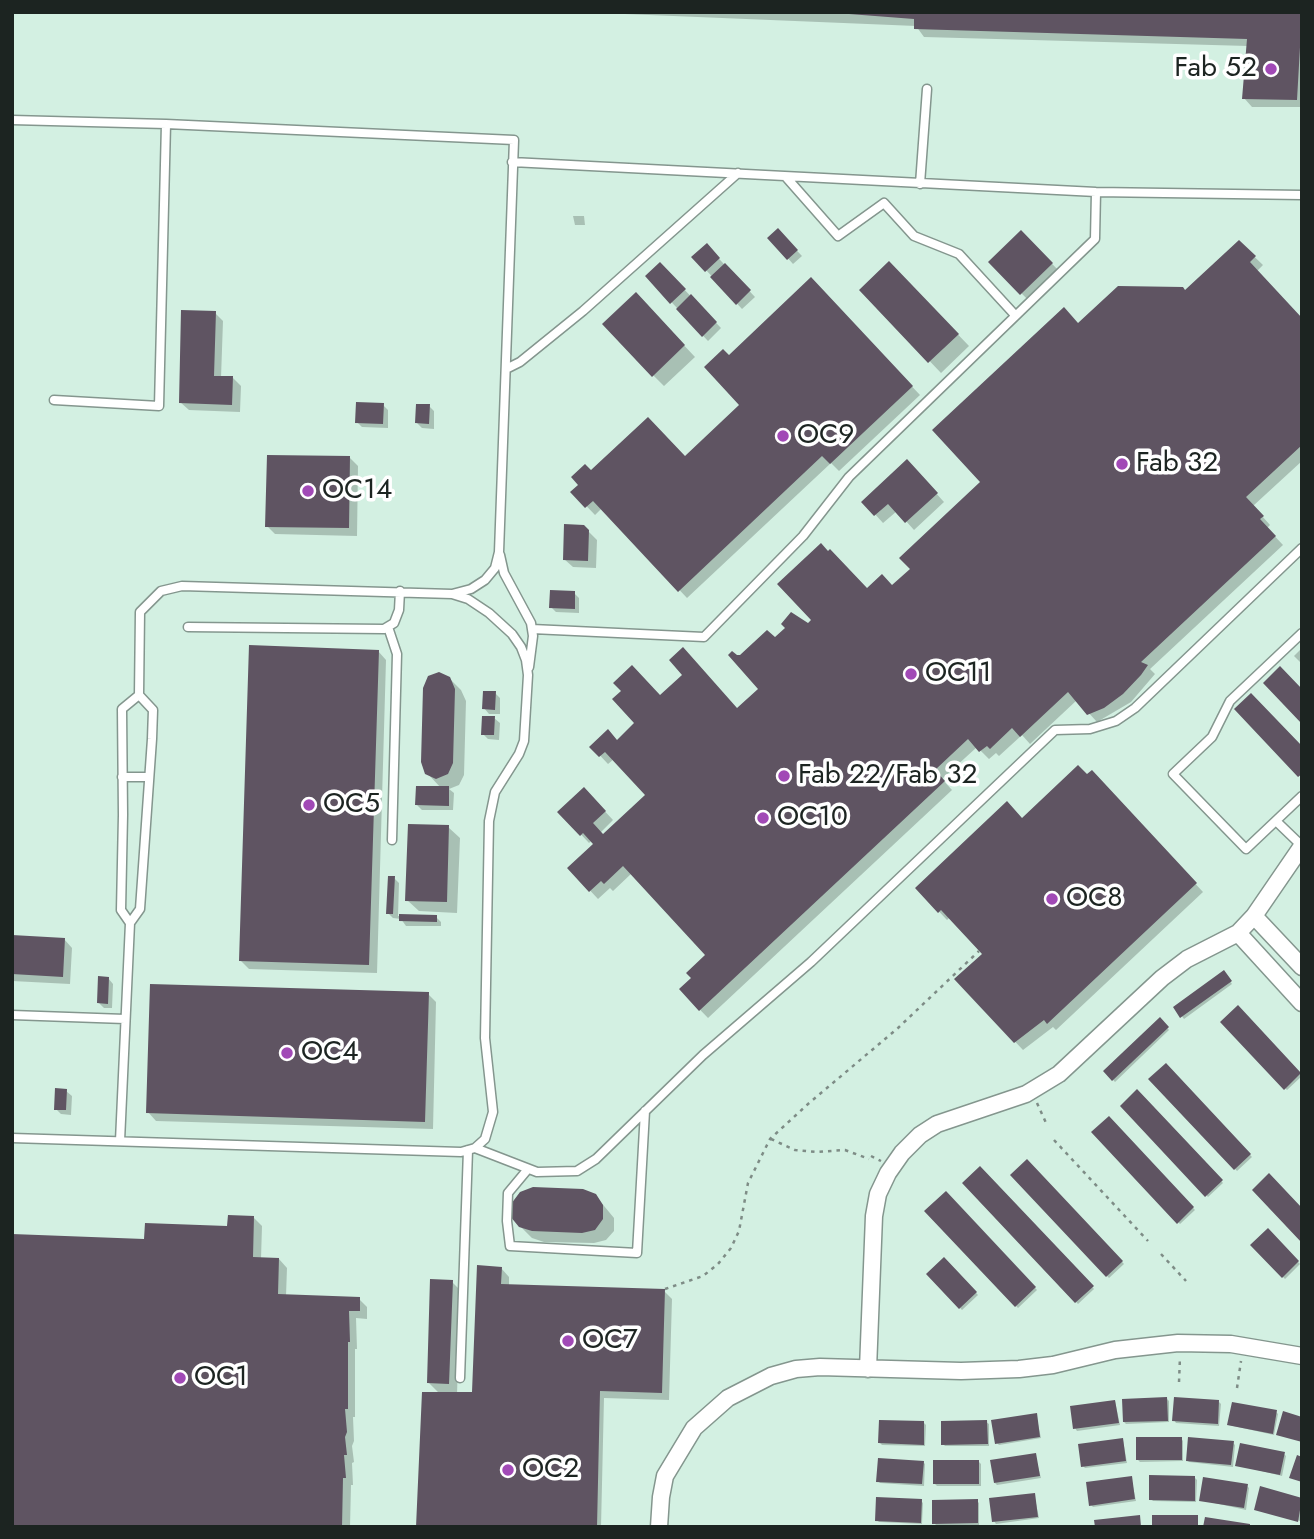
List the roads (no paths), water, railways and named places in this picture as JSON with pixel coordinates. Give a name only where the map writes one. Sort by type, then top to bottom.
[{"type":"street","points":[[868,1369],[874,1216],[883,1183],[902,1153],[920,1135],[937,1124],[1026,1094],[1059,1074],[1162,978],[1187,959],[1238,933],[1254,916],[1302,846]]},
{"type":"street","points":[[1254,916],[1302,967]]},
{"type":"street","points":[[1238,933],[1302,1003]]},
{"type":"street","points":[[659,1527],[665,1476],[679,1450],[702,1419],[727,1398],[771,1376],[796,1369],[820,1367],[1019,1370],[1136,1347],[1207,1342],[1257,1347],[1302,1356]]},
{"type":"lane","points":[[920,184],[927,89]]},
{"type":"lane","points":[[12,120],[166,124],[514,140],[499,552],[495,568],[485,580],[471,589],[452,594]]},
{"type":"lane","points":[[54,400],[159,406],[166,124]]},
{"type":"lane","points":[[512,162],[1096,192],[1302,195]]},
{"type":"lane","points":[[506,369],[520,362],[583,311],[738,173]]},
{"type":"lane","points":[[786,177],[838,236],[884,203],[914,236],[959,254],[1016,315]]},
{"type":"lane","points":[[532,629],[704,637],[803,536],[849,477],[1095,239],[1096,192]]},
{"type":"lane","points":[[471,1149],[537,1172],[577,1171],[596,1159],[703,1055],[821,953],[1055,730],[1090,729],[1116,721],[1135,708],[1302,548]]},
{"type":"lane","points":[[12,1138],[461,1153],[485,1139],[493,1112],[485,1038],[489,821],[495,792],[524,741],[532,629],[525,608],[504,573],[499,552]]},
{"type":"lane","points":[[120,1141],[130,923],[140,909],[153,710],[139,695],[140,612],[161,591],[182,586],[452,594],[468,599],[489,613],[512,634],[521,647],[528,675]]},
{"type":"lane","points":[[188,627],[384,629],[394,623],[399,610],[400,592]]},
{"type":"lane","points":[[388,627],[397,654],[392,840]]},
{"type":"lane","points":[[1302,633],[1230,701],[1212,737],[1173,774],[1246,849],[1302,796]]},
{"type":"lane","points":[[130,923],[121,910],[122,709],[139,695]]},
{"type":"lane","points":[[122,777],[149,777]]},
{"type":"lane","points":[[1276,821],[1302,846]]},
{"type":"lane","points":[[12,1016],[125,1019]]},
{"type":"lane","points":[[528,1169],[508,1193],[510,1246],[638,1253],[645,1111]]},
{"type":"lane","points":[[460,1378],[471,1149]]},
{"type":"place","name":"Fab 52","points":[[1271,69]]},
{"type":"place","name":"OC9","points":[[783,436]]},
{"type":"place","name":"Fab 32","points":[[1122,464]]},
{"type":"place","name":"OC14","points":[[308,491]]},
{"type":"place","name":"OC11","points":[[911,674]]},
{"type":"place","name":"Fab 22/Fab 32","points":[[784,776]]},
{"type":"place","name":"OC5","points":[[309,805]]},
{"type":"place","name":"OC10","points":[[763,818]]},
{"type":"place","name":"OC8","points":[[1052,899]]},
{"type":"place","name":"OC4","points":[[287,1053]]},
{"type":"place","name":"OC7","points":[[568,1341]]},
{"type":"place","name":"OC1","points":[[180,1378]]},
{"type":"place","name":"OC2","points":[[508,1470]]}]
